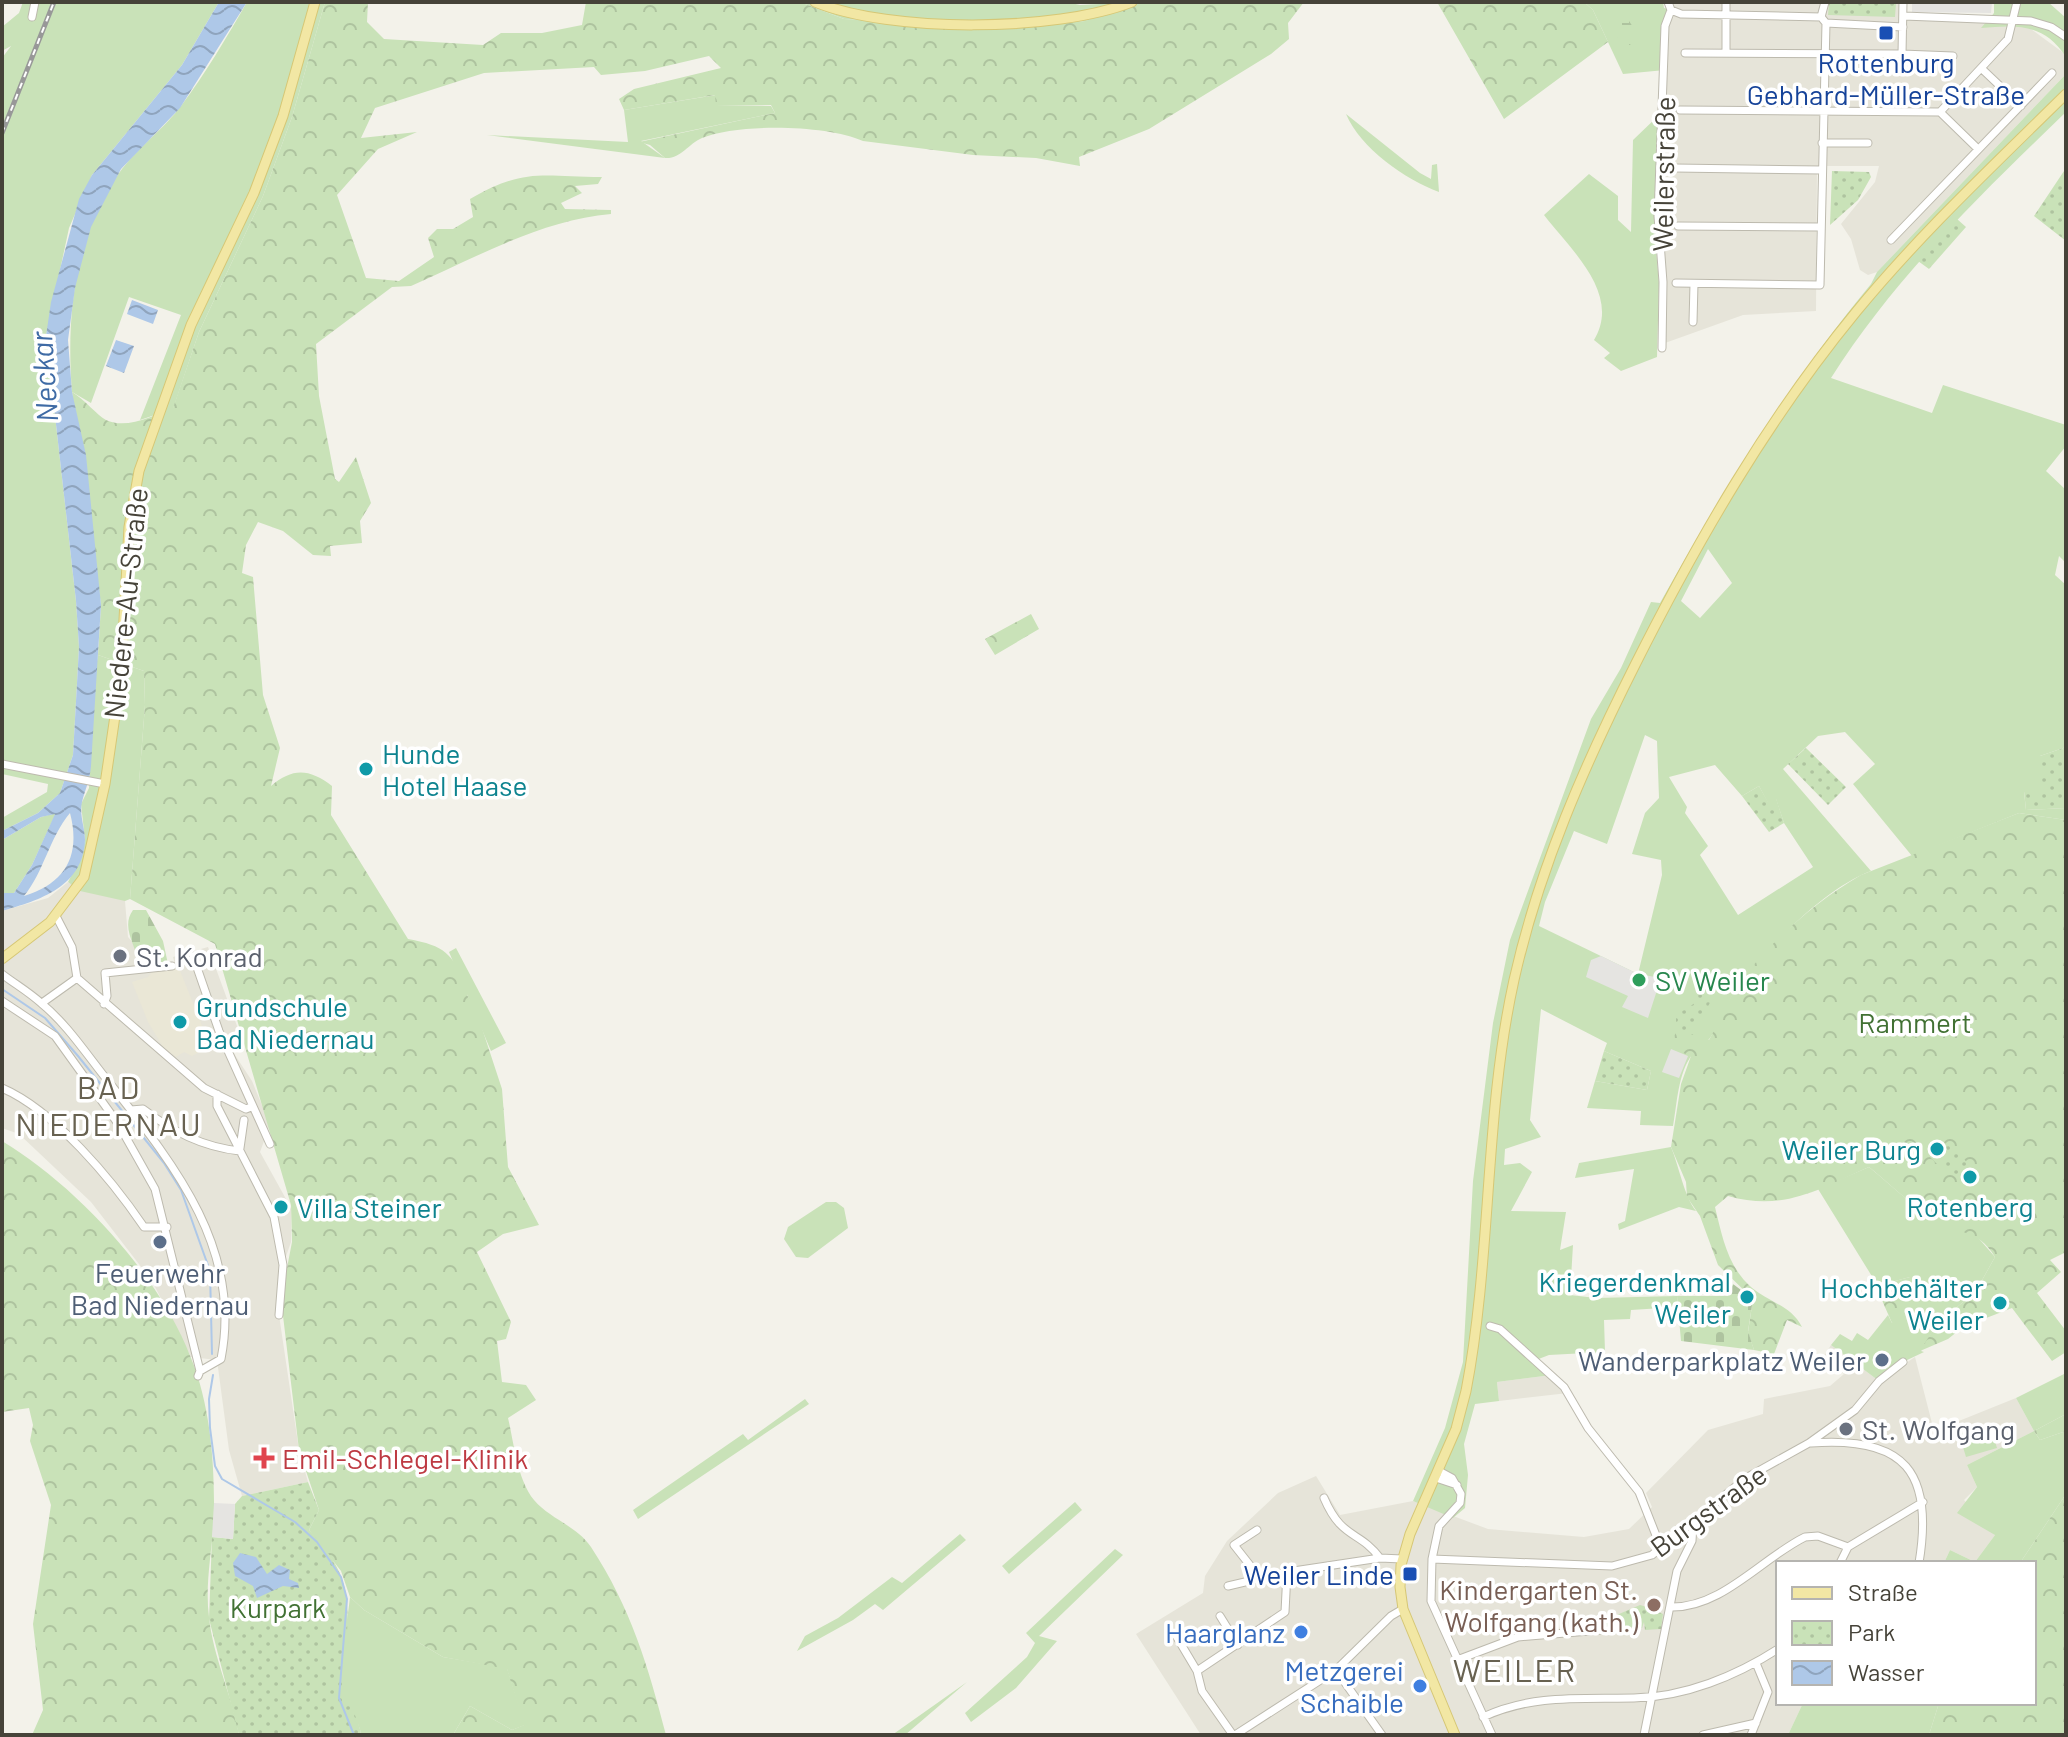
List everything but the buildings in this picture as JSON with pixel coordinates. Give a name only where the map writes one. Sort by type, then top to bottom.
[{"type":"main road","name":"Niedere-Au-Straße","points":[[2,959],[56,916],[84,877],[105,784],[121,675],[131,506],[139,471],[191,325],[254,193],[283,116],[315,2]]},
{"type":"main road","points":[[815,2],[842,13],[996,24],[1085,18],[1132,2]]},
{"type":"main road","points":[[1455,1735],[1403,1609],[1400,1587],[1402,1559],[1413,1524],[1438,1475],[1456,1429],[1472,1364],[1499,1078],[1513,985],[1547,864],[1599,737],[1665,606],[1733,488],[1806,377],[1913,246],[2066,94]]},
{"type":"street","points":[[32,17],[35,2]]},
{"type":"street","points":[[1726,2],[1726,52]]},
{"type":"street","points":[[1676,283],[1820,285],[1825,2]]},
{"type":"street","points":[[1902,54],[1903,2]]},
{"type":"street","points":[[1940,112],[2009,38],[2017,2]]},
{"type":"street","points":[[1669,6],[1681,14],[1903,27]]},
{"type":"street","name":"Weilerstraße","points":[[1662,348],[1663,282],[1658,216],[1665,26],[1669,6]]},
{"type":"street","points":[[1904,16],[2012,20],[2042,24],[2066,37]]},
{"type":"street","points":[[1685,53],[1953,56]]},
{"type":"street","points":[[1981,68],[2021,106]]},
{"type":"street","points":[[1891,240],[2052,73]]},
{"type":"street","points":[[1680,110],[1940,112],[1978,149]]},
{"type":"street","points":[[1822,143],[1868,143]]},
{"type":"street","points":[[1675,168],[1822,170]]},
{"type":"street","points":[[1678,226],[1820,227]]},
{"type":"street","points":[[1693,322],[1694,284]]},
{"type":"street","points":[[2,764],[105,784]]},
{"type":"street","points":[[56,916],[72,947],[77,978],[204,1088],[246,1109],[251,1107]]},
{"type":"street","points":[[193,956],[251,1107],[270,1144]]},
{"type":"street","points":[[104,1004],[107,996],[105,973],[172,966]]},
{"type":"street","points":[[2,974],[42,1003],[131,1110],[192,1194],[215,1255],[222,1297],[222,1355],[199,1373],[167,1227],[155,1189],[131,1146],[63,1046],[48,1029],[2,1001]]},
{"type":"street","points":[[42,1003],[77,978]]},
{"type":"street","points":[[2,1088],[47,1119],[95,1164],[144,1227],[167,1227]]},
{"type":"street","points":[[217,1094],[217,1106],[263,1190],[282,1246],[279,1315]]},
{"type":"street","points":[[131,1110],[143,1109],[197,1142],[240,1151]]},
{"type":"street","points":[[240,1151],[244,1120]]},
{"type":"street","points":[[1490,1326],[1500,1329],[1564,1387],[1588,1428],[1639,1492],[1661,1548]]},
{"type":"street","name":"Burgstraße","points":[[1432,1559],[1612,1566],[1633,1562],[1661,1548],[1746,1478],[1809,1443],[1855,1410],[1879,1381],[1903,1362]]},
{"type":"street","points":[[1809,1443],[1847,1440],[1893,1456],[1913,1471],[1923,1502],[1919,1561]]},
{"type":"street","points":[[1438,1475],[1457,1485],[1461,1494],[1460,1503],[1439,1526],[1432,1559],[1431,1601],[1492,1735]]},
{"type":"street","points":[[1324,1498],[1334,1520],[1343,1530],[1374,1550],[1380,1558]]},
{"type":"street","points":[[1841,1561],[1848,1547],[1923,1502]]},
{"type":"street","points":[[1644,1735],[1655,1695],[1677,1571],[1692,1541],[1693,1524]]},
{"type":"street","points":[[1257,1530],[1234,1545],[1260,1578]]},
{"type":"street","points":[[1671,1607],[1690,1605],[1733,1585],[1805,1537],[1818,1536],[1848,1547]]},
{"type":"street","points":[[1228,1586],[1287,1572],[1380,1558],[1402,1559]]},
{"type":"street","points":[[1197,1671],[1285,1612],[1287,1572]]},
{"type":"street","points":[[1175,1634],[1197,1671],[1202,1691],[1234,1735],[1245,1733],[1336,1670],[1391,1616],[1403,1609]]},
{"type":"street","points":[[1220,1616],[1238,1645]]},
{"type":"street","points":[[1457,1660],[1518,1637],[1601,1630]]},
{"type":"street","points":[[1483,1717],[1503,1708],[1538,1700],[1675,1693],[1756,1663],[1776,1650]]},
{"type":"street","points":[[1751,1735],[1768,1692],[1756,1663]]},
{"type":"street","points":[[1336,1670],[1382,1735]]},
{"type":"street","points":[[1703,1735],[1756,1723]]},
{"type":"shaded area","points":[[1670,2],[1899,2],[1899,19],[2024,24],[2065,54],[2066,74],[1877,272],[1868,275],[1860,270],[1851,239],[1841,224],[1875,182],[1879,166],[1817,166],[1816,311],[1743,315],[1665,343],[1662,211]]},
{"type":"shaded area","points":[[1912,2],[1992,2],[1991,13],[1912,12]]},
{"type":"shaded area","points":[[135,824],[125,901],[128,937],[137,947],[140,971],[176,968],[173,957],[208,947],[244,1045],[233,1052],[252,1081],[270,1125],[260,1152],[291,1208],[291,1242],[283,1265],[279,1315],[299,1450],[308,1482],[242,1496],[229,1450],[217,1360],[191,1357],[152,1281],[91,1202],[19,1134],[2,1128],[2,911],[48,898],[68,882],[79,890]]},
{"type":"shaded area","points":[[1601,956],[1638,974],[1661,978],[1648,1018],[1622,1007],[1628,996],[1586,977],[1591,960]]},
{"type":"shaded area","points":[[179,968],[207,1038],[203,1050],[192,1056],[184,1052],[176,1057],[163,1047],[148,1022],[132,982],[148,977],[153,970]]},
{"type":"shaded area","points":[[1671,1049],[1688,1056],[1679,1078],[1662,1072]]},
{"type":"shaded area","points":[[1831,1345],[1879,1381],[1915,1357],[1934,1431],[2016,1398],[2034,1431],[1967,1465],[1977,1487],[1964,1500],[1995,1535],[1976,1561],[1950,1550],[1945,1561],[1776,1561],[1776,1705],[1802,1705],[1788,1735],[1201,1735],[1136,1634],[1203,1593],[1205,1576],[1227,1541],[1278,1493],[1316,1476],[1340,1515],[1413,1501],[1488,1529],[1584,1537],[1629,1529],[1652,1507],[1646,1493],[1708,1430],[1763,1414],[1764,1399],[1830,1386],[1844,1374],[1824,1356]]},
{"type":"shaded area","points":[[1552,1375],[1568,1393],[1499,1401],[1497,1382]]},
{"type":"shaded area","points":[[214,1503],[235,1504],[233,1539],[212,1537]]},
{"type":"green space","points":[[23,2],[219,2],[182,65],[92,175],[69,228],[46,336],[79,647],[73,755],[60,793],[38,813],[2,831],[2,818],[47,792],[48,784],[2,774],[2,58],[11,46],[2,51],[2,27],[19,13]]},
{"type":"green space","points":[[247,2],[325,2],[292,117],[263,196],[199,332],[173,409],[140,420],[181,315],[129,297],[91,403],[72,392],[73,305],[84,247],[106,193],[122,169],[181,106]]},
{"type":"green space","points":[[325,2],[368,2],[367,22],[384,39],[483,45],[501,33],[542,33],[582,25],[586,2],[800,2],[844,19],[1022,27],[1085,21],[1136,2],[1304,2],[1288,23],[1289,39],[1271,54],[1149,129],[1079,157],[1080,166],[1036,158],[973,155],[863,141],[828,132],[783,128],[718,133],[702,138],[676,156],[665,158],[650,145],[639,142],[775,113],[771,105],[716,105],[715,95],[624,110],[619,99],[634,89],[721,68],[709,56],[645,71],[601,75],[594,67],[484,73],[375,108],[361,138],[417,132],[378,149],[337,195],[366,278],[399,281],[434,257],[428,238],[437,229],[453,229],[473,217],[470,199],[505,182],[534,176],[602,177],[598,184],[575,186],[582,193],[561,203],[565,209],[611,210],[611,214],[534,232],[411,286],[392,287],[316,344],[319,396],[335,479],[339,482],[356,457],[371,503],[360,521],[362,543],[330,546],[331,556],[313,555],[283,531],[258,522],[246,545],[242,573],[253,577],[263,695],[280,748],[271,786],[286,776],[301,772],[316,776],[332,786],[331,815],[408,939],[446,953],[469,986],[467,995],[476,1010],[502,1089],[508,1167],[539,1225],[503,1234],[477,1252],[511,1322],[506,1339],[497,1341],[502,1382],[526,1385],[536,1400],[508,1418],[517,1460],[534,1500],[585,1540],[617,1592],[637,1638],[666,1735],[453,1735],[470,1706],[512,1730],[524,1725],[507,1669],[443,1657],[364,1610],[350,1597],[341,1571],[309,1530],[319,1510],[299,1450],[281,1299],[292,1242],[291,1205],[215,944],[130,899],[145,705],[144,671],[98,655],[101,605],[72,392],[102,418],[114,423],[140,420],[173,408],[199,332],[263,196],[292,117]]},
{"type":"green space","points":[[800,2],[1067,2],[1080,5],[1136,2],[1086,21],[1022,27],[844,19]]},
{"type":"green space","points":[[1437,2],[1584,2],[1593,10],[1608,42],[1504,119]]},
{"type":"green space","points":[[1584,2],[1663,2],[1664,8],[1671,10],[1666,20],[1665,70],[1623,74],[1593,10]]},
{"type":"green space","points":[[1829,2],[1896,3],[1895,17],[1828,15]]},
{"type":"green space","points":[[1994,2],[2048,2],[2066,18],[2066,57],[2058,46],[2039,32],[2006,26],[1981,28],[1994,13]]},
{"type":"green space","points":[[1621,16],[1627,18],[1637,33],[1630,45],[1620,39],[1614,29],[1613,20]]},
{"type":"green space","points":[[2066,74],[2066,112],[1940,238],[1883,306],[1831,378],[1932,413],[1943,385],[2066,425],[2066,446],[2046,471],[2066,490],[2066,563],[2059,556],[2055,575],[2066,585],[2066,747],[2040,756],[2048,791],[2024,792],[2026,810],[2066,808],[2066,820],[2019,813],[1912,856],[1853,784],[1875,764],[1845,732],[1818,736],[1783,769],[1871,871],[1835,890],[1817,904],[1783,935],[1740,983],[1710,1038],[1687,1062],[1673,1126],[1640,1125],[1641,1111],[1587,1108],[1595,1081],[1647,1090],[1651,1071],[1604,1051],[1607,1043],[1541,1009],[1530,1120],[1541,1137],[1505,1149],[1504,1165],[1520,1163],[1532,1172],[1511,1211],[1566,1212],[1560,1250],[1573,1245],[1570,1295],[1596,1298],[1677,1296],[1678,1307],[1631,1310],[1630,1319],[1604,1320],[1605,1352],[1549,1355],[1536,1360],[1552,1375],[1497,1382],[1499,1401],[1475,1404],[1464,1444],[1468,1475],[1465,1508],[1453,1518],[1413,1501],[1445,1428],[1463,1362],[1473,1181],[1493,1023],[1510,940],[1591,719],[1621,668],[1651,602],[1660,603],[1758,439],[1877,272]],"holes":[[[1708,549],[1732,583],[1700,618],[1681,601]],[[1645,735],[1657,741],[1659,798],[1645,813],[1632,854],[1661,860],[1662,875],[1638,974],[1539,926],[1545,902],[1574,831],[1607,844]],[[1715,765],[1742,796],[1759,786],[1768,803],[1776,799],[1784,823],[1813,867],[1738,915],[1700,855],[1708,846],[1685,813],[1687,807],[1669,777]]]},
{"type":"green space","points":[[716,95],[716,105],[771,106],[775,113],[641,141],[665,158],[487,135],[628,142],[624,110]]},
{"type":"green space","points":[[1346,114],[1431,179],[1432,165],[1437,164],[1439,192],[1413,180],[1385,161],[1362,139]]},
{"type":"green space","points":[[1658,116],[1654,227],[1659,283],[1657,357],[1621,371],[1604,358],[1610,353],[1594,340],[1601,323],[1602,306],[1597,289],[1579,257],[1544,215],[1589,174],[1618,196],[1618,220],[1631,232],[1633,140]]},
{"type":"green space","points":[[2066,168],[2066,241],[2034,216]]},
{"type":"green space","points":[[1832,171],[1869,172],[1871,177],[1858,200],[1830,225]]},
{"type":"green space","points":[[1957,219],[1966,227],[1929,269],[1918,261]]},
{"type":"green space","points":[[1031,614],[1039,629],[995,655],[985,639]]},
{"type":"green space","points":[[98,655],[144,671],[145,705],[130,899],[125,901],[80,891],[68,882],[81,857],[85,840],[81,804],[89,788],[93,686]]},
{"type":"green space","points":[[2066,747],[2066,808],[2026,810],[2024,791],[2045,790],[2039,788],[2040,756]]},
{"type":"green space","points":[[1806,748],[1846,787],[1828,805],[1788,764]]},
{"type":"green space","points":[[1759,786],[1768,802],[1776,798],[1784,823],[1769,832],[1742,796]]},
{"type":"green space","points":[[56,813],[32,865],[14,893],[2,893],[2,840],[41,817]]},
{"type":"green space","name":"Rammert","points":[[2019,813],[2066,820],[2066,1252],[2050,1260],[2061,1272],[2037,1293],[2066,1331],[2066,1352],[2052,1361],[2012,1308],[1963,1327],[1948,1339],[1920,1351],[1936,1325],[1976,1291],[1995,1257],[1974,1236],[1942,1224],[1925,1213],[1869,1167],[1801,1196],[1767,1201],[1728,1196],[1715,1207],[1729,1255],[1741,1276],[1759,1293],[1789,1311],[1802,1327],[1787,1320],[1774,1354],[1754,1350],[1748,1332],[1753,1299],[1718,1265],[1700,1216],[1687,1197],[1686,1182],[1671,1147],[1681,1084],[1691,1056],[1670,1048],[1677,1029],[1709,1040],[1735,991],[1764,953],[1794,924],[1844,885],[1861,875]]},
{"type":"green space","points":[[133,910],[146,910],[163,941],[168,964],[139,966],[128,924]]},
{"type":"green space","points":[[456,948],[506,1043],[491,1051],[449,952]]},
{"type":"green space","points":[[1697,995],[1714,995],[1693,1035],[1676,1029],[1676,1015],[1695,1003]]},
{"type":"green space","points":[[1604,1051],[1651,1071],[1647,1090],[1595,1081]]},
{"type":"green space","points":[[2,1141],[59,1182],[113,1236],[159,1296],[191,1358],[206,1411],[213,1466],[209,1617],[214,1647],[239,1735],[32,1735],[43,1710],[33,1624],[51,1505],[30,1441],[33,1425],[29,1408],[2,1412]]},
{"type":"green space","points":[[1942,1141],[1959,1153],[1978,1176],[1970,1182],[1944,1171],[1926,1153]]},
{"type":"green space","points":[[1671,1147],[1696,1211],[1679,1207],[1619,1230],[1618,1224],[1625,1221],[1634,1169],[1575,1178],[1579,1163]]},
{"type":"green space","points":[[1869,1167],[1930,1216],[1974,1233],[1995,1257],[1976,1291],[1936,1325],[1921,1351],[1924,1352],[1903,1362],[1879,1381],[1831,1345],[1840,1334],[1852,1341],[1857,1333],[1868,1340],[1888,1315],[1892,1323],[1910,1277],[1895,1281],[1881,1298],[1873,1278],[1818,1189]]},
{"type":"green space","points":[[826,1202],[836,1202],[844,1208],[848,1228],[808,1258],[796,1257],[784,1239],[788,1227]]},
{"type":"green space","points":[[1915,1269],[1926,1278],[1909,1310],[1892,1323],[1881,1298],[1895,1281],[1910,1277]]},
{"type":"green space","points":[[1733,1284],[1753,1299],[1748,1331],[1754,1350],[1681,1341],[1677,1296],[1728,1296]]},
{"type":"green space","points":[[2066,1373],[2066,1414],[2034,1431],[2016,1398]]},
{"type":"green space","points":[[805,1399],[809,1404],[638,1519],[633,1510],[743,1434],[748,1440]]},
{"type":"green space","points":[[2066,1414],[2066,1431],[2040,1440],[2034,1431]]},
{"type":"green space","points":[[1990,1425],[1997,1448],[1966,1457],[1959,1434]]},
{"type":"green space","points":[[2034,1431],[2040,1440],[2066,1431],[2066,1494],[2021,1561],[1976,1561],[1995,1535],[1957,1513],[1977,1487],[1967,1465]]},
{"type":"green space","name":"Kurpark","points":[[308,1482],[319,1510],[309,1530],[331,1557],[346,1596],[348,1610],[343,1682],[361,1735],[239,1735],[209,1619],[212,1537],[233,1539],[235,1504],[242,1496]]},
{"type":"green space","points":[[2066,1494],[2066,1735],[1929,1735],[1938,1705],[2036,1705],[2036,1561],[2021,1561]]},
{"type":"green space","points":[[1075,1502],[1082,1510],[1009,1574],[1002,1566]]},
{"type":"green space","points":[[960,1534],[966,1540],[883,1610],[875,1604],[797,1651],[805,1636],[838,1618],[892,1577],[902,1583]]},
{"type":"green space","points":[[1115,1549],[1123,1555],[1039,1636],[1057,1641],[1016,1688],[971,1722],[965,1713],[1027,1657],[1035,1643],[1026,1633]]},
{"type":"green space","points":[[1950,1550],[1973,1561],[1945,1561]]},
{"type":"green space","points":[[350,1597],[364,1610],[443,1657],[507,1668],[525,1725],[512,1730],[470,1706],[453,1735],[361,1735],[359,1725],[347,1705],[342,1676]]},
{"type":"green space","points":[[1640,1605],[1647,1607],[1649,1613],[1652,1609],[1663,1614],[1661,1629],[1645,1630],[1644,1622],[1642,1628],[1607,1626],[1605,1620]]},
{"type":"green space","points":[[967,1682],[905,1735],[892,1735]]},
{"type":"green space","points":[[1802,1705],[1938,1705],[1929,1735],[1788,1735]]},
{"type":"water","points":[[219,2],[247,2],[180,108],[121,169],[91,227],[75,288],[68,340],[72,392],[86,455],[101,605],[91,766],[81,807],[85,840],[77,869],[68,880],[44,896],[2,911],[2,893],[14,893],[32,865],[55,814],[41,817],[2,840],[2,831],[38,813],[60,793],[73,755],[79,647],[46,336],[51,302],[79,199],[92,175],[182,65]],"holes":[[[70,813],[73,828],[71,854],[60,875],[24,896]]]},
{"type":"water","points":[[132,300],[158,310],[153,324],[127,314]]},
{"type":"water","points":[[116,340],[134,346],[124,373],[106,366]]},
{"type":"water","points":[[240,1553],[256,1557],[267,1574],[279,1565],[290,1570],[289,1579],[298,1583],[299,1588],[283,1586],[257,1598],[253,1586],[235,1576],[233,1563]]},
{"type":"waterway","points":[[2,989],[45,1018],[164,1163],[181,1190],[210,1271],[212,1354]]},
{"type":"waterway","points":[[213,1375],[209,1399],[210,1428],[215,1466],[222,1479],[295,1522],[317,1542],[341,1577],[347,1599],[339,1698],[354,1735]]},
{"type":"railway","points":[[2,133],[54,2]]},
{"type":"place","name":"Rottenburg Gebhard-Müller-Straße","points":[[1886,33]]},
{"type":"place","name":"Hunde Hotel Haase","points":[[366,769]]},
{"type":"place","name":"St. Konrad","points":[[120,956]]},
{"type":"place","name":"SV Weiler","points":[[1639,980]]},
{"type":"place","name":"Grundschule Bad Niedernau","points":[[180,1022]]},
{"type":"place","name":"Weiler Burg","points":[[1937,1149]]},
{"type":"place","name":"Rotenberg","points":[[1970,1177]]},
{"type":"place","name":"Villa Steiner","points":[[281,1207]]},
{"type":"place","name":"Feuerwehr Bad Niedernau","points":[[160,1242]]},
{"type":"place","name":"Kriegerdenkmal Weiler","points":[[1747,1297]]},
{"type":"place","name":"Hochbehälter Weiler","points":[[2000,1303]]},
{"type":"place","name":"Wanderparkplatz Weiler","points":[[1882,1360]]},
{"type":"place","name":"St. Wolfgang","points":[[1846,1429]]},
{"type":"place","name":"Emil-Schlegel-Klinik","points":[[264,1458]]},
{"type":"place","name":"Weiler Linde","points":[[1410,1574]]},
{"type":"place","name":"Kindergarten St. Wolfgang (kath.)","points":[[1654,1605]]},
{"type":"place","name":"Haarglanz","points":[[1301,1632]]},
{"type":"place","name":"Metzgerei Schaible","points":[[1420,1686]]},
{"type":"district","name":"BAD NIEDERNAU","points":[[109,1104]]},
{"type":"district","name":"WEILER","points":[[1515,1669]]},
{"type":"water label","name":"Neckar","points":[[43,377]]}]
